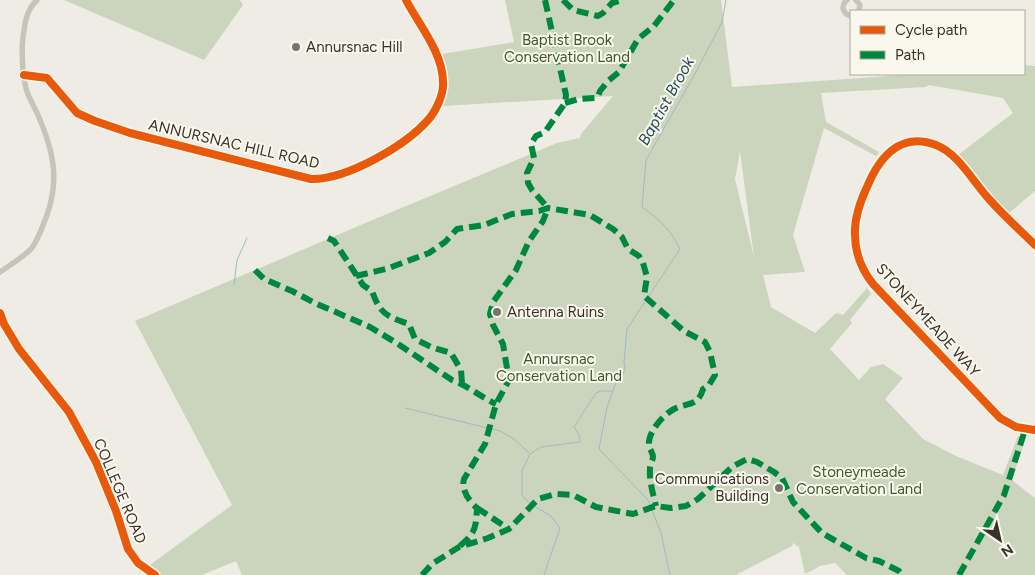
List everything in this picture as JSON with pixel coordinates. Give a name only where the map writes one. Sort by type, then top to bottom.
[{"type":"street","points":[[0,272],[30,250],[36,242],[53,192],[54,161],[39,117],[26,89],[24,75],[22,41],[26,16],[37,0]]},
{"type":"street","name":"ANNURSNAC HILL ROAD","points":[[24,75],[47,78],[77,113],[130,133],[312,179],[335,177],[371,161],[407,138],[430,119],[439,101],[444,84],[442,69],[430,41],[406,0]]},
{"type":"street","points":[[847,0],[843,4],[843,10],[850,16]]},
{"type":"street","name":"STONEYMEADE WAY","points":[[1035,245],[990,200],[953,156],[940,147],[926,142],[903,144],[884,156],[868,183],[856,218],[857,250],[864,271],[873,284],[1000,418],[1016,427],[1035,430]]},
{"type":"street","name":"COLLEGE ROAD","points":[[0,313],[4,324],[19,349],[69,412],[96,462],[116,511],[128,549],[138,563],[155,575]]},
{"type":"green space","points":[[64,0],[240,0],[243,5],[204,60]]},
{"type":"green space","name":"Annursnac Conservation Land","points":[[505,0],[721,0],[732,87],[904,75],[1025,75],[1025,65],[1035,66],[1035,191],[1009,213],[990,194],[958,155],[1013,113],[1003,98],[929,85],[925,87],[821,93],[826,122],[879,152],[876,156],[824,128],[793,235],[805,272],[763,275],[771,307],[815,333],[836,313],[843,315],[867,288],[871,294],[850,320],[852,323],[830,349],[859,380],[871,367],[883,364],[903,378],[885,399],[923,439],[956,456],[1003,475],[1018,436],[1026,437],[1012,480],[1035,498],[1035,575],[847,575],[835,563],[820,566],[805,574],[799,547],[793,543],[792,546],[736,575],[242,575],[236,561],[202,575],[158,575],[147,567],[232,505],[135,321],[557,143],[580,138],[581,134],[613,96],[443,106],[447,80],[442,54],[514,42]],"holes":[[[740,151],[754,257],[735,179]]]},
{"type":"waterway","name":"Baptist Brook","points":[[670,575],[661,533],[648,500],[599,449],[607,407],[618,377],[622,377],[625,369],[627,329],[680,249],[664,225],[642,207],[646,160],[722,22],[726,0]]},
{"type":"waterway","points":[[234,285],[237,260],[247,238]]},
{"type":"waterway","points":[[544,575],[560,528],[551,516],[528,502],[522,495],[522,471],[530,454],[541,447],[580,442],[579,435],[574,427],[596,393],[612,391]]},
{"type":"waterway","points":[[405,408],[500,431],[514,439],[529,453]]},
{"type":"marked path","points":[[545,0],[566,95],[565,103],[545,132],[536,136],[531,144],[534,158],[527,173],[528,183],[532,190],[548,208]]},
{"type":"marked path","points":[[563,0],[573,10],[598,16],[612,3],[623,0]]},
{"type":"marked path","points":[[565,103],[579,99],[596,98],[608,81],[619,72],[638,39],[654,26],[674,0]]},
{"type":"marked path","points":[[356,276],[386,269],[429,253],[445,242],[457,229],[484,225],[512,214],[548,208],[590,215],[613,229],[622,237],[628,249],[639,256],[643,263],[647,277],[644,296],[684,331],[705,342],[710,352],[715,375],[709,385],[703,389],[698,399],[674,409],[653,430],[649,441],[653,454],[650,477],[656,506]]},
{"type":"marked path","points":[[460,546],[472,533],[477,515],[477,508],[465,491],[464,479],[485,444],[496,404],[509,380],[503,344],[493,325],[490,314],[493,302],[516,270],[529,241],[543,221],[548,208]]},
{"type":"marked path","points":[[328,238],[334,241],[363,285],[372,291],[378,305],[385,313],[409,324],[415,339],[431,347],[451,353],[461,370],[462,383]]},
{"type":"marked path","points":[[255,270],[264,279],[370,327],[452,380],[496,404]]},
{"type":"marked path","points":[[959,575],[1004,495],[1025,430]]},
{"type":"marked path","points":[[422,575],[432,564],[459,547],[509,529],[538,499],[556,494],[573,495],[596,507],[633,514],[656,506],[671,508],[686,506],[698,499],[732,467],[747,459],[757,462],[782,478],[793,502],[822,533],[866,558],[879,561],[903,575]]},
{"type":"marked path","points":[[477,508],[509,529]]},
{"type":"cycle path","points":[[24,75],[47,78],[77,113],[130,133],[311,179],[325,178],[357,168],[390,150],[418,130],[428,120],[439,102],[443,82],[439,60],[406,0]]},
{"type":"cycle path","points":[[1035,245],[994,205],[952,155],[936,145],[923,142],[902,144],[885,157],[872,176],[864,193],[855,222],[855,242],[858,255],[862,267],[873,284],[1000,418],[1016,427],[1035,430]]},
{"type":"cycle path","points":[[0,313],[4,324],[19,349],[69,412],[96,462],[116,511],[128,549],[138,563],[155,575]]},
{"type":"place","name":"Annursnac Hill","points":[[296,47]]},
{"type":"place","name":"Antenna Ruins","points":[[497,312]]},
{"type":"place","name":"Communications Building","points":[[779,488]]},
{"type":"park label","name":"Baptist Brook Conservation Land","points":[[567,48]]},
{"type":"park label","name":"Stoneymeade Conservation Land","points":[[859,480]]}]
